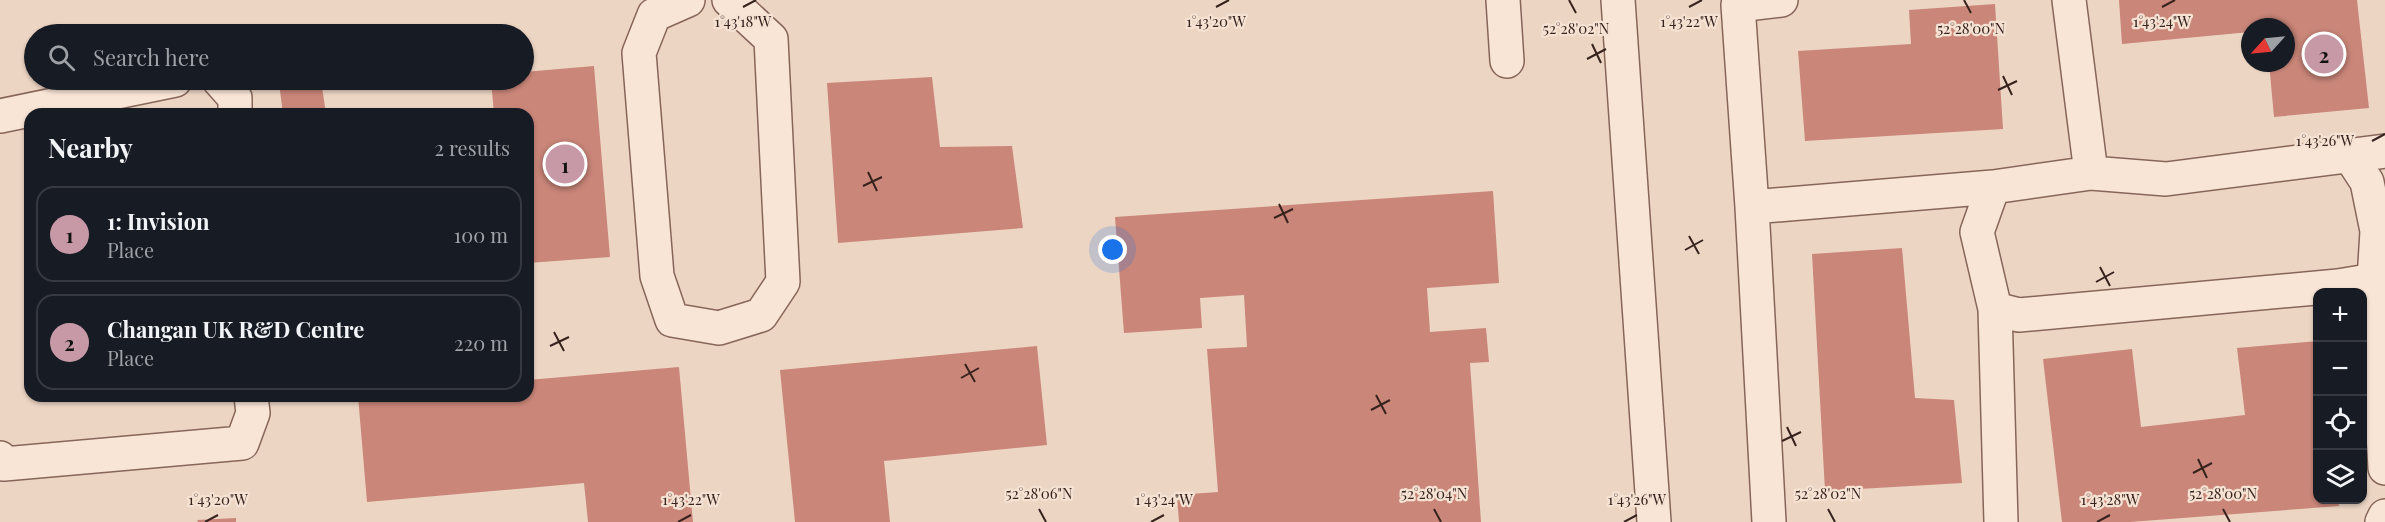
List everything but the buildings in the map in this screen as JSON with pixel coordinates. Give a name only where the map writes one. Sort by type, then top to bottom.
[{"type":"lane","points":[[688,0],[654,15],[639,53],[657,276],[672,320],[719,328],[761,315],[783,282],[771,39],[729,0]]},
{"type":"lane","points":[[1503,0],[1506,61]]},
{"type":"lane","points":[[1618,0],[1654,522]]},
{"type":"lane","points":[[1768,522],[1752,207],[1738,5],[1781,0]]},
{"type":"lane","points":[[2069,0],[2091,173]]},
{"type":"lane","points":[[39,108],[126,90]]},
{"type":"lane","points":[[228,90],[235,98],[235,108]]},
{"type":"lane","points":[[0,116],[24,111]]},
{"type":"lane","points":[[1752,207],[1993,187],[2091,173],[2166,179],[2385,151]]},
{"type":"lane","points":[[2350,156],[2367,182],[2377,231],[2374,280],[2385,468]]},
{"type":"lane","points":[[1993,187],[1977,232],[1995,309],[2001,522]]},
{"type":"lane","points":[[1995,309],[2019,315],[2338,286],[2374,280]]},
{"type":"lane","points":[[0,458],[4,464],[242,442],[253,413],[252,402]]},
{"type":"lane","points":[[2382,522],[2385,516]]},
{"type":"place","name":"Changan UK R&D Centre","points":[[2324,54]]},
{"type":"place","name":"1: Invision","points":[[565,164]]}]
